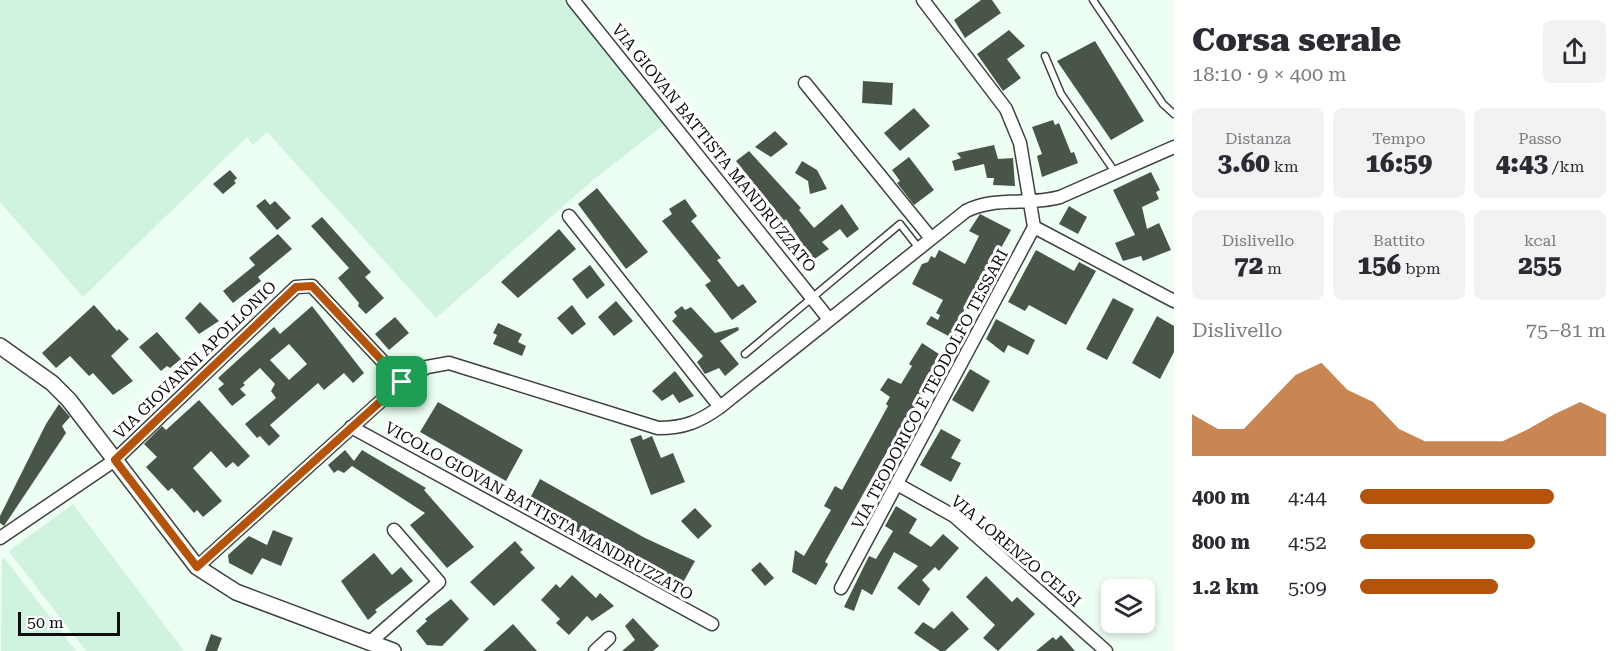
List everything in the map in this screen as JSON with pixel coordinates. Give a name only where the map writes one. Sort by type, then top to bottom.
[{"type":"street","name":"VIA GIOVAN BATTISTA MANDRUZZATO","points":[[573,0],[828,318]]},
{"type":"street","points":[[923,0],[1006,109],[1020,143],[1034,227],[1174,301]]},
{"type":"street","points":[[805,83],[930,237]]},
{"type":"street","points":[[197,567],[402,382],[427,367],[449,363],[658,428],[681,428],[701,421],[930,237],[966,211],[982,204],[1031,202],[1060,197],[1174,147]]},
{"type":"street","points":[[569,216],[720,406]]},
{"type":"street","name":"VIA TEODORICO E TEODOLFO TESSARI","points":[[842,588],[1034,227]]},
{"type":"street","name":"VIA GIOVANNI APOLLONIO","points":[[115,460],[296,287],[312,286],[402,382]]},
{"type":"street","points":[[0,346],[52,383],[69,400],[197,567],[236,592],[393,651]]},
{"type":"street","name":"VICOLO GIOVAN BATTISTA MANDRUZZATO","points":[[351,427],[712,624]]},
{"type":"street","points":[[0,538],[115,460]]},
{"type":"street","name":"VIA LORENZO CELSI","points":[[897,484],[954,516],[1106,651]]},
{"type":"street","points":[[370,642],[439,582],[394,530]]},
{"type":"street","points":[[594,651],[609,638]]},
{"type":"lane","points":[[1093,0],[1163,105],[1174,114]]},
{"type":"lane","points":[[1045,56],[1061,94],[1116,173]]},
{"type":"lane","points":[[745,354],[900,224],[918,247]]},
{"type":"green space","points":[[0,0],[565,0],[665,124],[593,180],[436,318],[267,132],[253,145],[247,137],[83,297],[0,202]]},
{"type":"green space","points":[[73,504],[184,651],[86,651],[13,557],[9,551]]},
{"type":"green space","points":[[2,557],[5,559],[76,651],[1,651]]},
{"type":"building","points":[[981,0],[992,0],[1001,13],[965,38],[954,20]]},
{"type":"building","points":[[1009,30],[1025,46],[1007,59],[1021,78],[1003,91],[977,54]]},
{"type":"building","points":[[1095,41],[1144,121],[1111,140],[1057,61]]},
{"type":"building","points":[[863,81],[893,83],[892,105],[862,103]]},
{"type":"building","points":[[914,108],[930,126],[900,151],[884,133]]},
{"type":"building","points":[[1053,120],[1055,125],[1059,123],[1071,153],[1074,152],[1078,163],[1042,177],[1037,156],[1042,154],[1032,127]]},
{"type":"building","points":[[775,131],[788,144],[771,157],[755,147]]},
{"type":"building","points":[[994,145],[998,159],[1013,158],[1015,186],[993,185],[994,178],[987,178],[984,164],[955,171],[952,161],[961,158],[957,153]]},
{"type":"building","points":[[749,151],[801,208],[799,210],[814,228],[842,204],[859,229],[847,238],[840,229],[822,242],[829,249],[813,260],[786,219],[784,221],[736,161]]},
{"type":"building","points":[[909,157],[934,190],[914,205],[897,183],[900,181],[892,170]]},
{"type":"building","points":[[802,161],[817,170],[827,189],[810,194],[808,181],[795,173]]},
{"type":"building","points":[[230,170],[237,178],[234,181],[236,183],[223,194],[213,184]]},
{"type":"building","points":[[1151,172],[1160,190],[1156,192],[1159,199],[1142,207],[1147,229],[1159,223],[1171,250],[1143,261],[1141,256],[1123,261],[1115,243],[1135,235],[1113,190]]},
{"type":"building","points":[[597,188],[648,252],[626,269],[578,204]]},
{"type":"building","points":[[265,199],[270,205],[275,201],[291,218],[277,230],[256,206]]},
{"type":"building","points":[[685,199],[697,216],[691,221],[721,258],[717,260],[738,287],[743,284],[757,302],[732,320],[705,285],[711,281],[662,221],[672,214],[669,209]]},
{"type":"building","points":[[1069,206],[1087,217],[1078,234],[1059,224]]},
{"type":"building","points":[[980,214],[1011,230],[970,304],[968,303],[955,328],[958,329],[954,339],[926,324],[931,316],[938,320],[940,315],[936,313],[943,300],[912,284],[922,264],[928,262],[931,256],[935,258],[939,250],[965,264],[979,236],[969,231]]},
{"type":"building","points":[[322,217],[371,272],[365,277],[384,298],[366,314],[338,278],[349,268],[311,226]]},
{"type":"building","points":[[559,229],[576,249],[518,298],[501,282]]},
{"type":"building","points":[[278,234],[292,249],[258,277],[261,281],[233,303],[223,291],[255,265],[249,258]]},
{"type":"building","points":[[1036,250],[1074,271],[1079,262],[1096,271],[1066,325],[1029,305],[1025,311],[1008,302]]},
{"type":"building","points":[[590,265],[605,285],[587,299],[572,279]]},
{"type":"building","points":[[1113,298],[1134,309],[1107,360],[1086,349]]},
{"type":"building","points":[[616,301],[633,321],[614,336],[598,317]]},
{"type":"building","points":[[200,302],[219,321],[199,334],[185,318]]},
{"type":"building","points":[[94,305],[117,331],[119,329],[129,339],[111,356],[133,381],[113,395],[93,373],[89,376],[70,356],[56,368],[42,353]]},
{"type":"building","points":[[572,305],[586,324],[572,335],[557,318]]},
{"type":"building","points":[[312,306],[364,373],[353,383],[344,373],[324,390],[318,383],[270,425],[280,436],[269,446],[260,436],[257,438],[245,424],[276,398],[271,391],[275,384],[260,368],[243,383],[245,385],[240,389],[246,395],[232,406],[218,389],[224,384],[218,378],[274,327],[280,334]],"holes":[[[289,344],[307,364],[289,380],[270,360]]]},
{"type":"building","points":[[682,306],[685,310],[691,307],[715,333],[738,327],[739,330],[720,341],[739,364],[725,376],[719,368],[705,374],[697,362],[703,356],[672,321],[677,316],[674,312]]},
{"type":"building","points":[[1157,316],[1174,326],[1174,352],[1160,379],[1132,363]]},
{"type":"building","points":[[395,317],[409,333],[389,350],[375,334]]},
{"type":"building","points":[[996,319],[1035,340],[1028,355],[1008,345],[1004,353],[986,339]]},
{"type":"building","points":[[498,323],[522,334],[518,342],[526,346],[522,356],[493,344],[497,335],[493,333]]},
{"type":"building","points":[[157,332],[181,359],[170,368],[167,366],[161,371],[139,347]]},
{"type":"building","points":[[922,343],[942,356],[937,365],[940,367],[929,380],[892,451],[889,448],[825,562],[828,564],[816,585],[792,572],[795,550],[804,556],[831,510],[824,506],[835,486],[842,490],[888,406],[886,404],[890,397],[880,390],[888,378],[901,384],[912,366],[909,364]]},
{"type":"building","points":[[970,369],[990,381],[973,412],[952,400]]},
{"type":"building","points":[[675,371],[694,396],[679,403],[673,394],[662,401],[652,391]]},
{"type":"building","points":[[199,400],[250,456],[238,467],[233,462],[226,468],[211,451],[193,468],[222,501],[203,517],[197,510],[194,513],[172,488],[168,491],[146,467],[157,457],[144,444],[162,426],[166,430]]},
{"type":"building","points":[[438,402],[523,450],[506,481],[420,432]]},
{"type":"building","points":[[59,404],[70,417],[62,426],[66,433],[4,526],[0,523],[0,516],[46,424]]},
{"type":"building","points":[[941,429],[961,440],[951,458],[961,463],[951,482],[920,465]]},
{"type":"building","points":[[641,435],[643,440],[652,436],[661,458],[673,453],[685,482],[651,495],[630,439]]},
{"type":"building","points":[[345,450],[354,461],[362,450],[426,488],[424,490],[474,547],[447,568],[410,525],[425,513],[352,466],[344,473],[338,470],[334,473],[328,465]]},
{"type":"building","points":[[540,479],[645,538],[695,561],[680,588],[527,504]]},
{"type":"building","points":[[896,506],[917,519],[909,533],[931,547],[943,534],[959,548],[939,571],[935,567],[922,580],[930,589],[919,606],[897,588],[918,566],[894,552],[872,595],[862,589],[854,611],[844,607],[869,556],[876,559],[893,531],[885,526]]},
{"type":"building","points":[[695,508],[712,526],[698,539],[681,521]]},
{"type":"building","points":[[273,530],[293,538],[281,566],[262,558],[252,575],[229,563],[228,555],[249,536],[267,545]]},
{"type":"building","points":[[515,541],[523,550],[520,552],[535,568],[494,606],[470,582]]},
{"type":"building","points":[[374,553],[392,575],[401,567],[413,581],[375,610],[377,612],[368,620],[341,581]]},
{"type":"building","points":[[760,562],[774,578],[765,586],[751,570]]},
{"type":"building","points":[[572,575],[596,598],[600,593],[614,606],[592,621],[587,616],[569,635],[556,623],[560,619],[541,600],[556,584],[560,588]]},
{"type":"building","points":[[986,576],[1012,602],[1017,597],[1035,614],[998,651],[983,638],[995,625],[966,597]]},
{"type":"building","points":[[451,599],[469,619],[442,646],[427,645],[416,631],[427,621],[425,619]]},
{"type":"building","points":[[952,611],[969,629],[945,651],[940,651],[914,633],[923,622],[934,629]]},
{"type":"building","points":[[633,618],[659,646],[653,651],[622,651],[635,640],[625,626]]},
{"type":"building","points":[[513,624],[537,651],[483,651]]},
{"type":"building","points":[[211,634],[222,638],[217,651],[205,651]]},
{"type":"building","points":[[1061,635],[1075,651],[1036,651],[1053,637],[1056,640]]},
{"type":"route","points":[[312,286],[402,382],[197,567],[115,460],[296,287],[312,286]]}]
